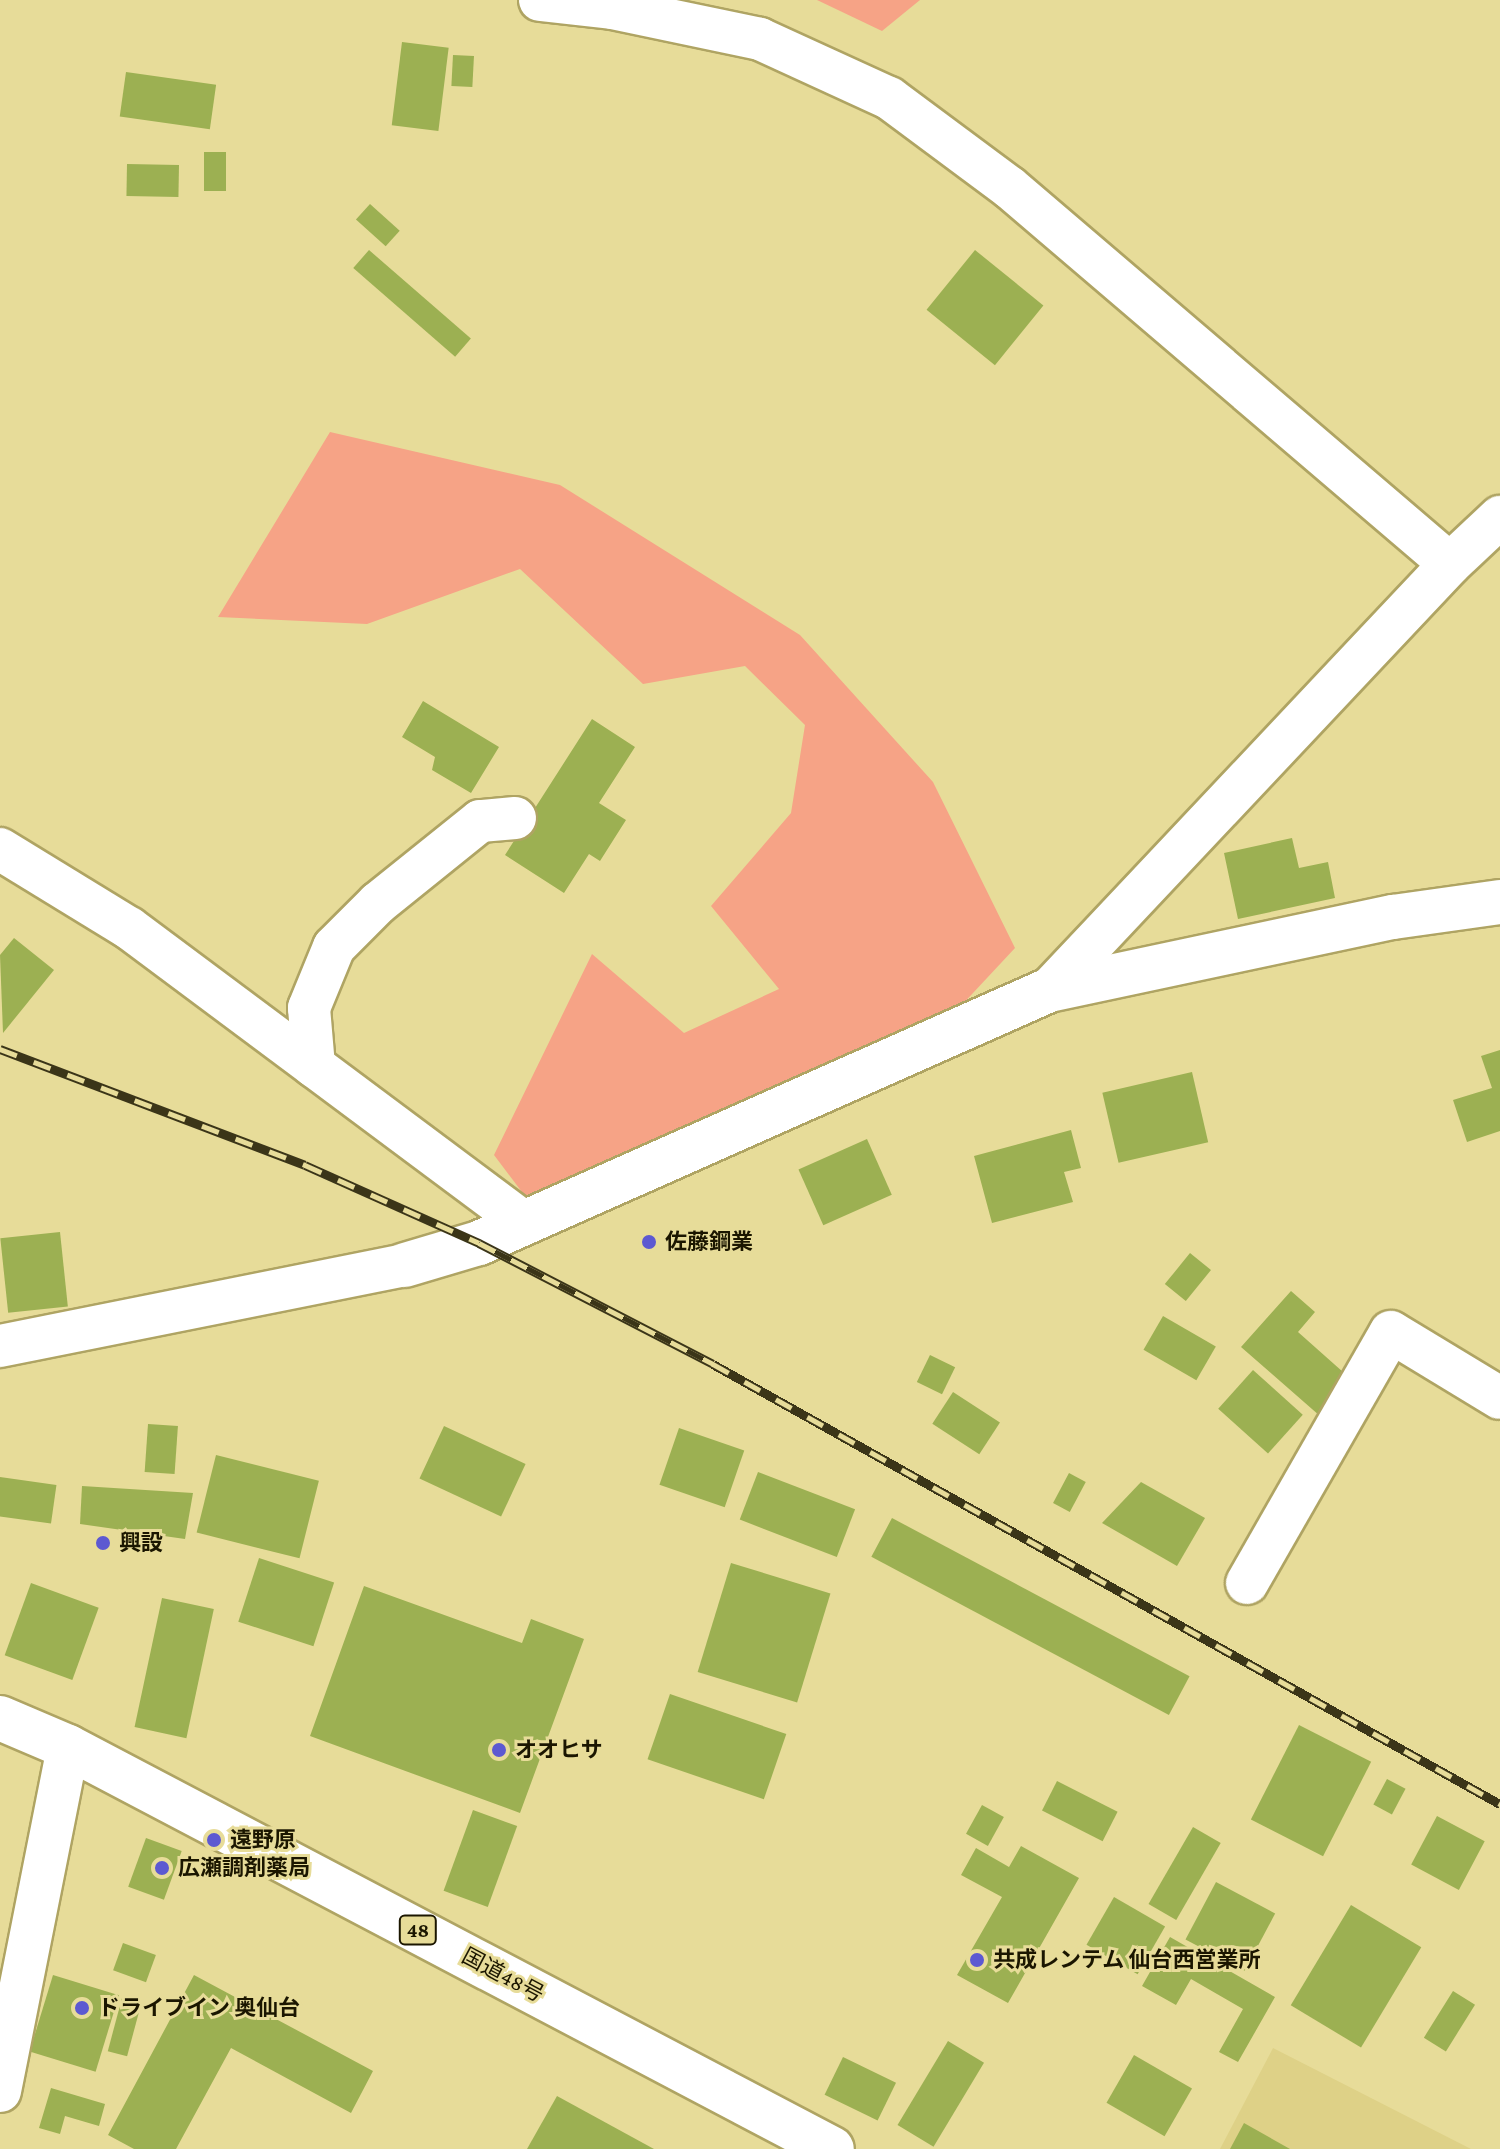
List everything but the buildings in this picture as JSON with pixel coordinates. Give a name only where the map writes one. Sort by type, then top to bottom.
[{"type":"main road","points":[[405,1265],[479,1243],[1049,990],[1393,917],[1500,902]]},
{"type":"main road","name":"国道48号","points":[[0,1718],[68,1747],[832,2149]]},
{"type":"street","points":[[540,0],[612,8],[760,39],[889,98],[1009,187],[1450,564]]},
{"type":"street","points":[[1049,990],[1450,564],[1500,517]]},
{"type":"street","points":[[314,1066],[309,1008],[334,947],[378,903],[480,821],[515,818]]},
{"type":"street","points":[[0,849],[129,928],[525,1223]]},
{"type":"street","points":[[0,1346],[405,1265]]},
{"type":"street","points":[[1247,1583],[1391,1332],[1500,1398]]},
{"type":"street","points":[[0,2091],[68,1747]]},
{"type":"shaded area","points":[[817,0],[920,0],[882,31]]},
{"type":"shaded area","points":[[330,432],[560,485],[800,635],[933,782],[1015,948],[959,1008],[525,1196],[494,1155],[592,954],[684,1033],[779,989],[711,906],[791,813],[805,725],[745,666],[643,684],[520,569],[367,624],[218,617]]},
{"type":"shaded area","points":[[1273,2048],[1471,2149],[1220,2149]]},
{"type":"railway","points":[[0,1049],[305,1165],[479,1243],[713,1364],[1500,1804]]},
{"type":"place","name":"佐藤鋼業","points":[[649,1242]]},
{"type":"place","name":"興設","points":[[103,1543]]},
{"type":"place","name":"オオヒサ","points":[[499,1750]]},
{"type":"place","name":"遠野原","points":[[214,1840]]},
{"type":"place","name":"広瀬調剤薬局","points":[[162,1868]]},
{"type":"place","name":"共成レンテム 仙台西営業所","points":[[977,1960]]},
{"type":"place","name":"ドライブイン 奥仙台","points":[[82,2008]]}]
